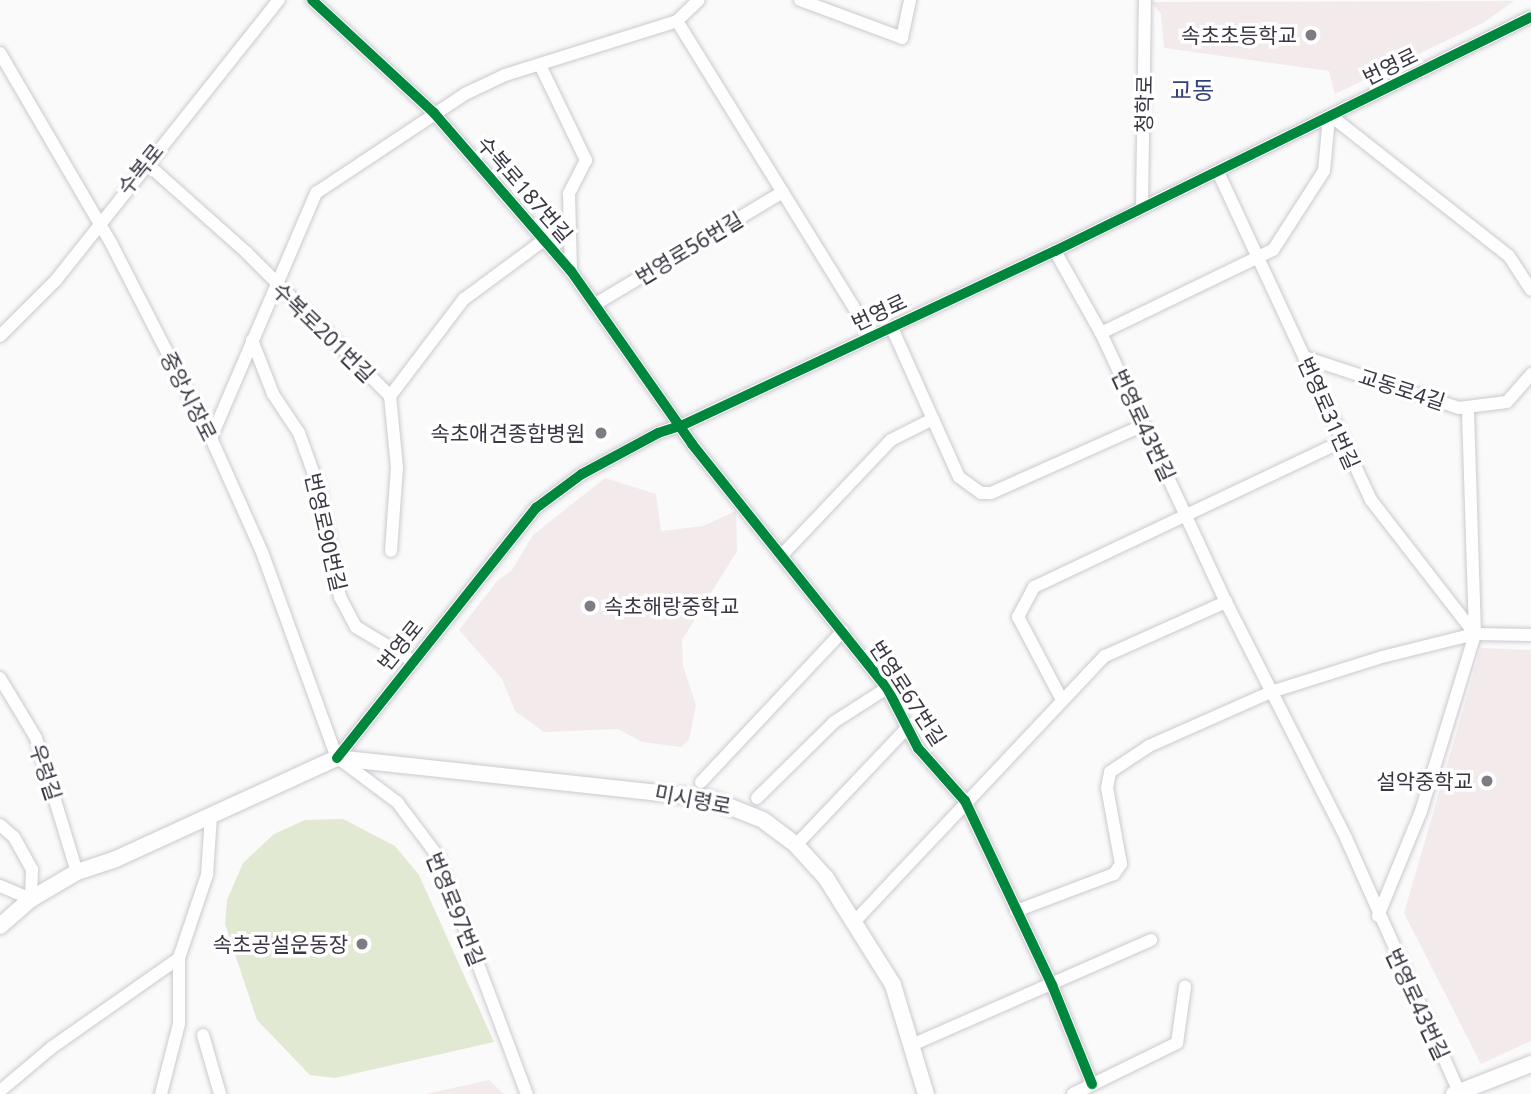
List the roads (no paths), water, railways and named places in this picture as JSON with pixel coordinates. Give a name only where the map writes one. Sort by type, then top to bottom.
[{"type":"main road","name":"번영로","points":[[0,926],[31,899],[77,872],[211,817],[337,758]]},
{"type":"main road","name":"미시령로","points":[[337,758],[708,798],[764,820],[796,845],[855,921],[893,985],[914,1044],[926,1094]]},
{"type":"main road","points":[[1457,1093],[1531,1064]]},
{"type":"street","name":"수복로","points":[[0,336],[48,289],[145,162],[279,0]]},
{"type":"street","name":"수복로187번길","points":[[312,0],[434,113],[571,271],[683,425]]},
{"type":"street","points":[[211,438],[316,193],[434,113],[505,75],[677,21],[699,0]]},
{"type":"street","points":[[800,0],[902,38],[910,0]]},
{"type":"street","name":"청학로","points":[[1142,208],[1145,0]]},
{"type":"street","name":"번영로","points":[[337,758],[411,660],[536,508],[582,474],[658,433],[683,425],[1055,251],[1531,18]]},
{"type":"street","points":[[677,21],[872,337]]},
{"type":"street","name":"중앙시장로","points":[[0,53],[97,224],[211,438],[258,542],[337,758]]},
{"type":"street","points":[[540,65],[586,160],[569,194],[571,271]]},
{"type":"street","points":[[1101,333],[1261,259],[1273,250],[1324,171],[1330,117]]},
{"type":"street","points":[[1330,117],[1509,257],[1531,290]]},
{"type":"street","name":"수복로201번길","points":[[145,162],[247,253],[276,288],[390,397],[397,467],[391,551]]},
{"type":"street","name":"번영로31번길","points":[[1218,172],[1261,259],[1341,442],[1371,500],[1475,634]]},
{"type":"street","name":"번영로56번길","points":[[594,305],[783,192]]},
{"type":"street","points":[[390,397],[464,299],[544,240]]},
{"type":"street","name":"번영로43번길","points":[[1055,251],[1101,333],[1226,602],[1346,838],[1457,1093]]},
{"type":"street","points":[[892,328],[959,477],[981,493],[991,493],[1144,425]]},
{"type":"street","name":"번영로90번길","points":[[252,340],[273,394],[299,433],[319,488],[340,597],[356,627],[411,660]]},
{"type":"street","name":"교동로4길","points":[[1304,357],[1468,407],[1507,402],[1531,374]]},
{"type":"street","points":[[1378,916],[1421,811],[1475,634],[1468,407]]},
{"type":"street","points":[[781,556],[891,440],[933,419]]},
{"type":"street","name":"번영로67번길","points":[[683,425],[691,444],[887,688],[918,748],[965,801],[1052,985],[1092,1084]]},
{"type":"street","points":[[1062,700],[1018,617],[1034,587],[1341,442]]},
{"type":"street","points":[[855,921],[965,801],[1105,656],[1226,602]]},
{"type":"street","points":[[701,782],[843,631]]},
{"type":"street","points":[[1016,911],[1114,874],[1121,864],[1107,788],[1110,772],[1149,746],[1271,692],[1475,634],[1531,635]]},
{"type":"street","name":"우렁길","points":[[0,678],[36,738],[77,872]]},
{"type":"street","points":[[757,798],[834,722],[887,688]]},
{"type":"street","name":"번영로67번길","points":[[796,845],[907,727]]},
{"type":"street","name":"번영로97번길","points":[[337,758],[397,802],[437,855],[527,1094]]},
{"type":"street","points":[[161,1094],[179,1024],[179,958],[207,876],[211,817]]},
{"type":"street","points":[[0,825],[14,837],[32,869],[31,899],[0,886]]},
{"type":"street","points":[[914,1044],[1151,940]]},
{"type":"street","points":[[0,1091],[51,1048],[179,958]]},
{"type":"street","points":[[1073,1094],[1177,1043],[1185,987]]},
{"type":"street","points":[[203,1035],[220,1094]]},
{"type":"place","name":"속초초등학교","points":[[1311,35]]},
{"type":"place","name":"속초애견종합병원","points":[[601,433]]},
{"type":"place","name":"속초해랑중학교","points":[[590,606]]},
{"type":"place","name":"설악중학교","points":[[1487,781]]},
{"type":"place","name":"속초공설운동장","points":[[362,944]]},
{"type":"district","name":"교동","points":[[1192,90]]}]
